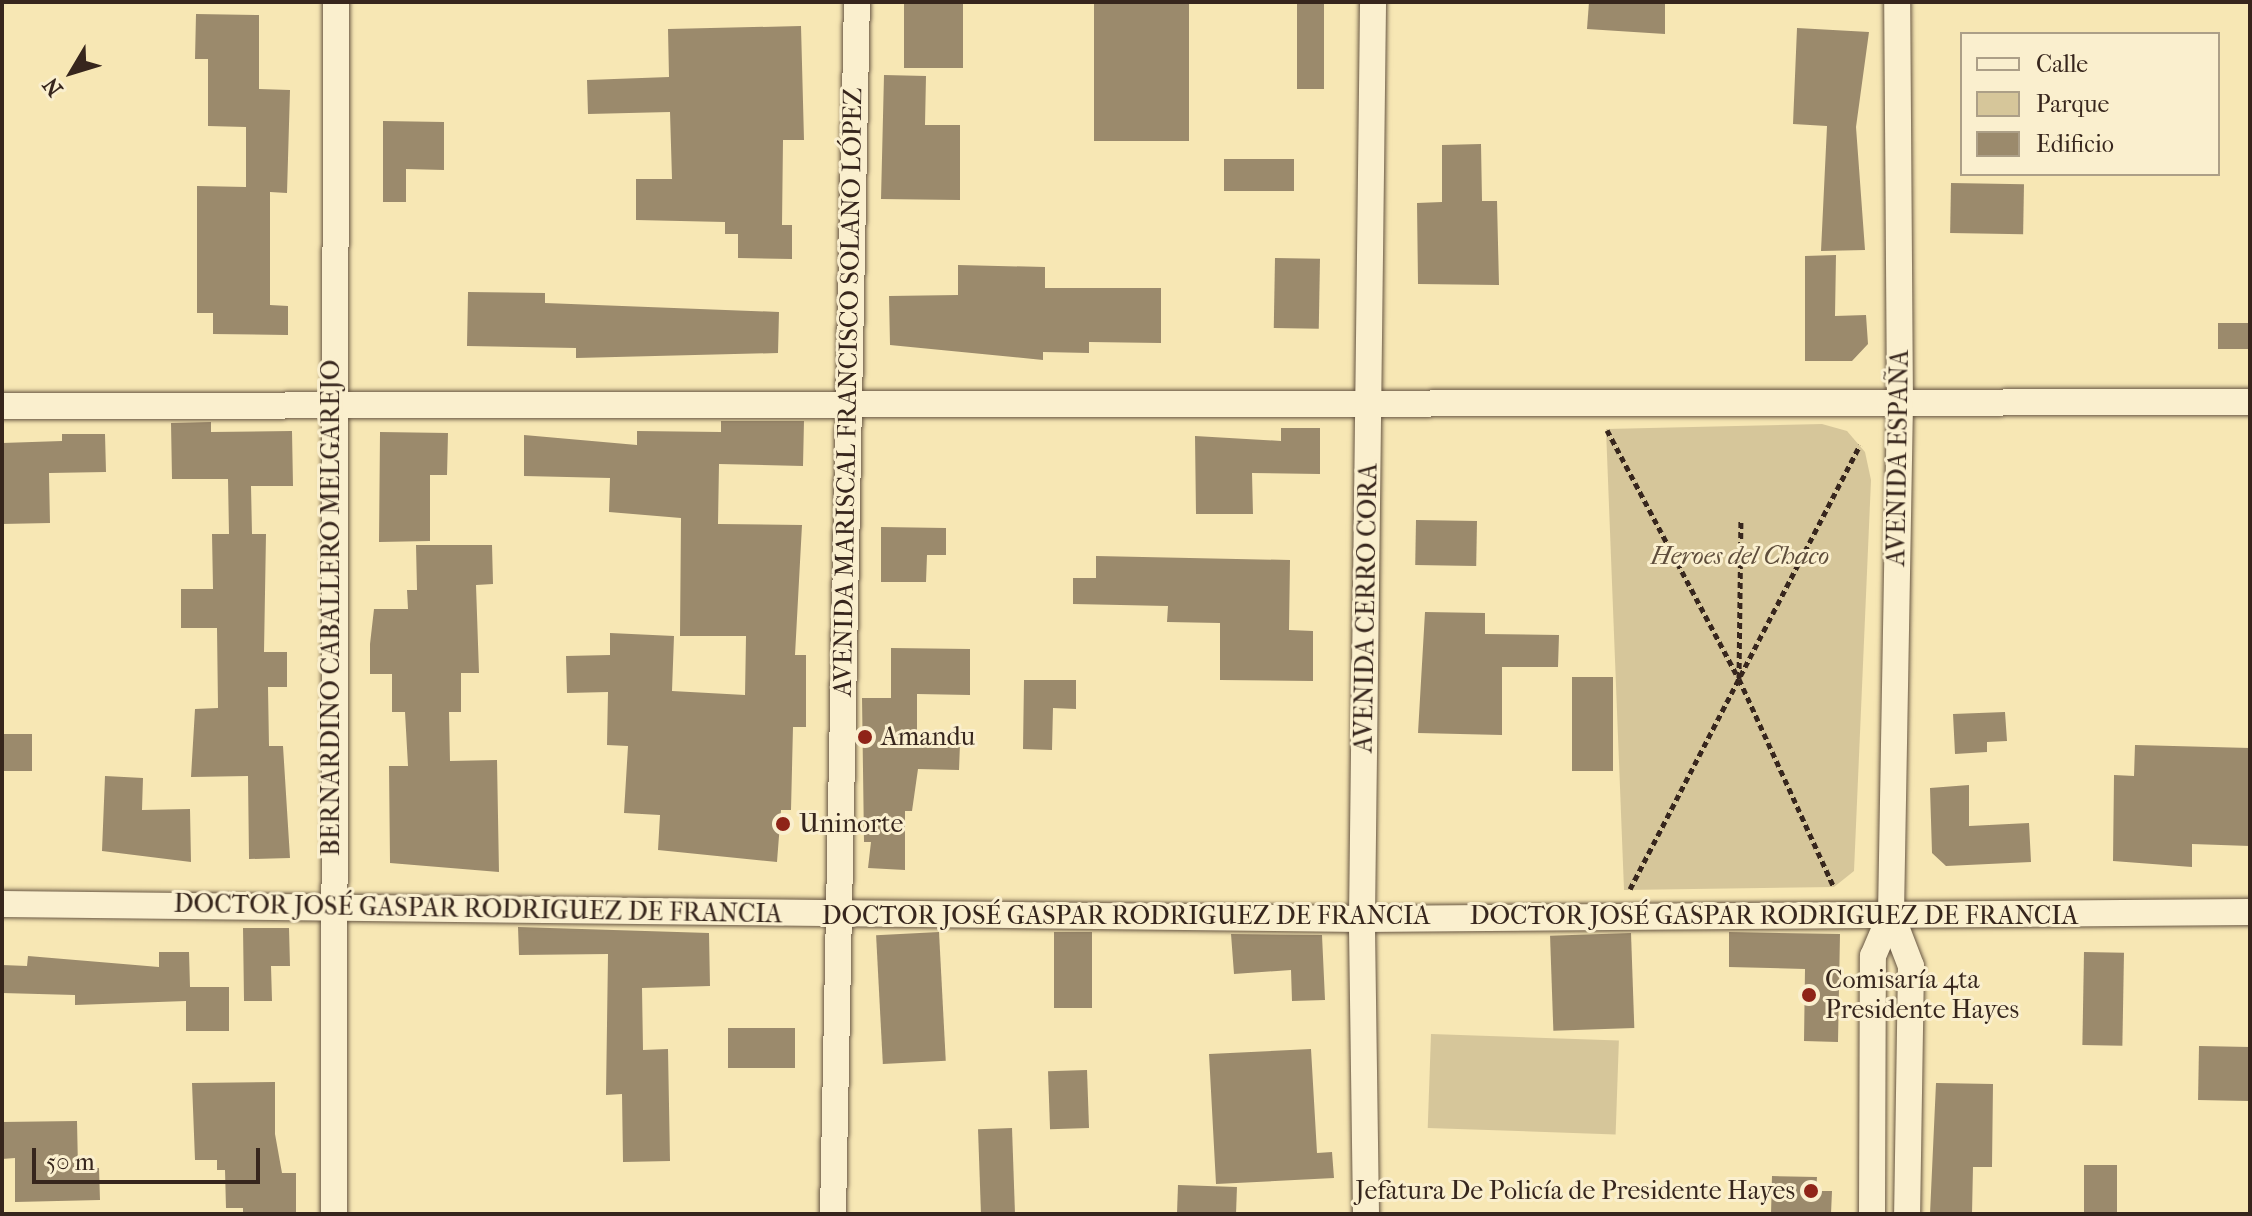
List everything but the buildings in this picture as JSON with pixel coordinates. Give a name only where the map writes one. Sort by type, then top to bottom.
[{"type":"street","name":"BERNARDINO CABALLERO MELGAREJO","points":[[334,1214],[331,405],[336,2]]},
{"type":"street","name":"AVENIDA MARISCAL FRANCISCO SOLANO LÓPEZ","points":[[833,1214],[857,2]]},
{"type":"street","name":"AVENIDA CERRO CORA","points":[[1366,1214],[1362,919],[1373,2]]},
{"type":"street","name":"AVENIDA ESPAÑA","points":[[1897,2],[1900,406],[1891,914],[1911,966],[1907,1214]]},
{"type":"street","points":[[2,406],[1900,406],[2250,402]]},
{"type":"street","name":"DOCTOR JOSÉ GASPAR RODRIGUEZ DE FRANCIA","points":[[2,904],[1362,919],[2250,912]]},
{"type":"street","name":"AVENIDA ESPAÑA","points":[[1872,1214],[1873,956],[1891,914]]},
{"type":"path","points":[[1606,429],[1739,679],[1834,887]]},
{"type":"path","points":[[1630,890],[1860,445]]},
{"type":"path","points":[[1739,679],[1741,521]]},
{"type":"green space","name":"Heroes del Chaco","points":[[1822,424],[1847,431],[1865,452],[1871,480],[1854,871],[1834,887],[1624,890],[1606,429]]},
{"type":"green space","points":[[1431,1034],[1619,1041],[1616,1135],[1428,1128]]},
{"type":"place","name":"Amandu","points":[[865,737]]},
{"type":"place","name":"Uninorte","points":[[783,824]]},
{"type":"place","name":"Comisaría 4ta Presidente Hayes","points":[[1809,995]]},
{"type":"place","name":"Jefatura De Policía de Presidente Hayes","points":[[1811,1191]]}]
